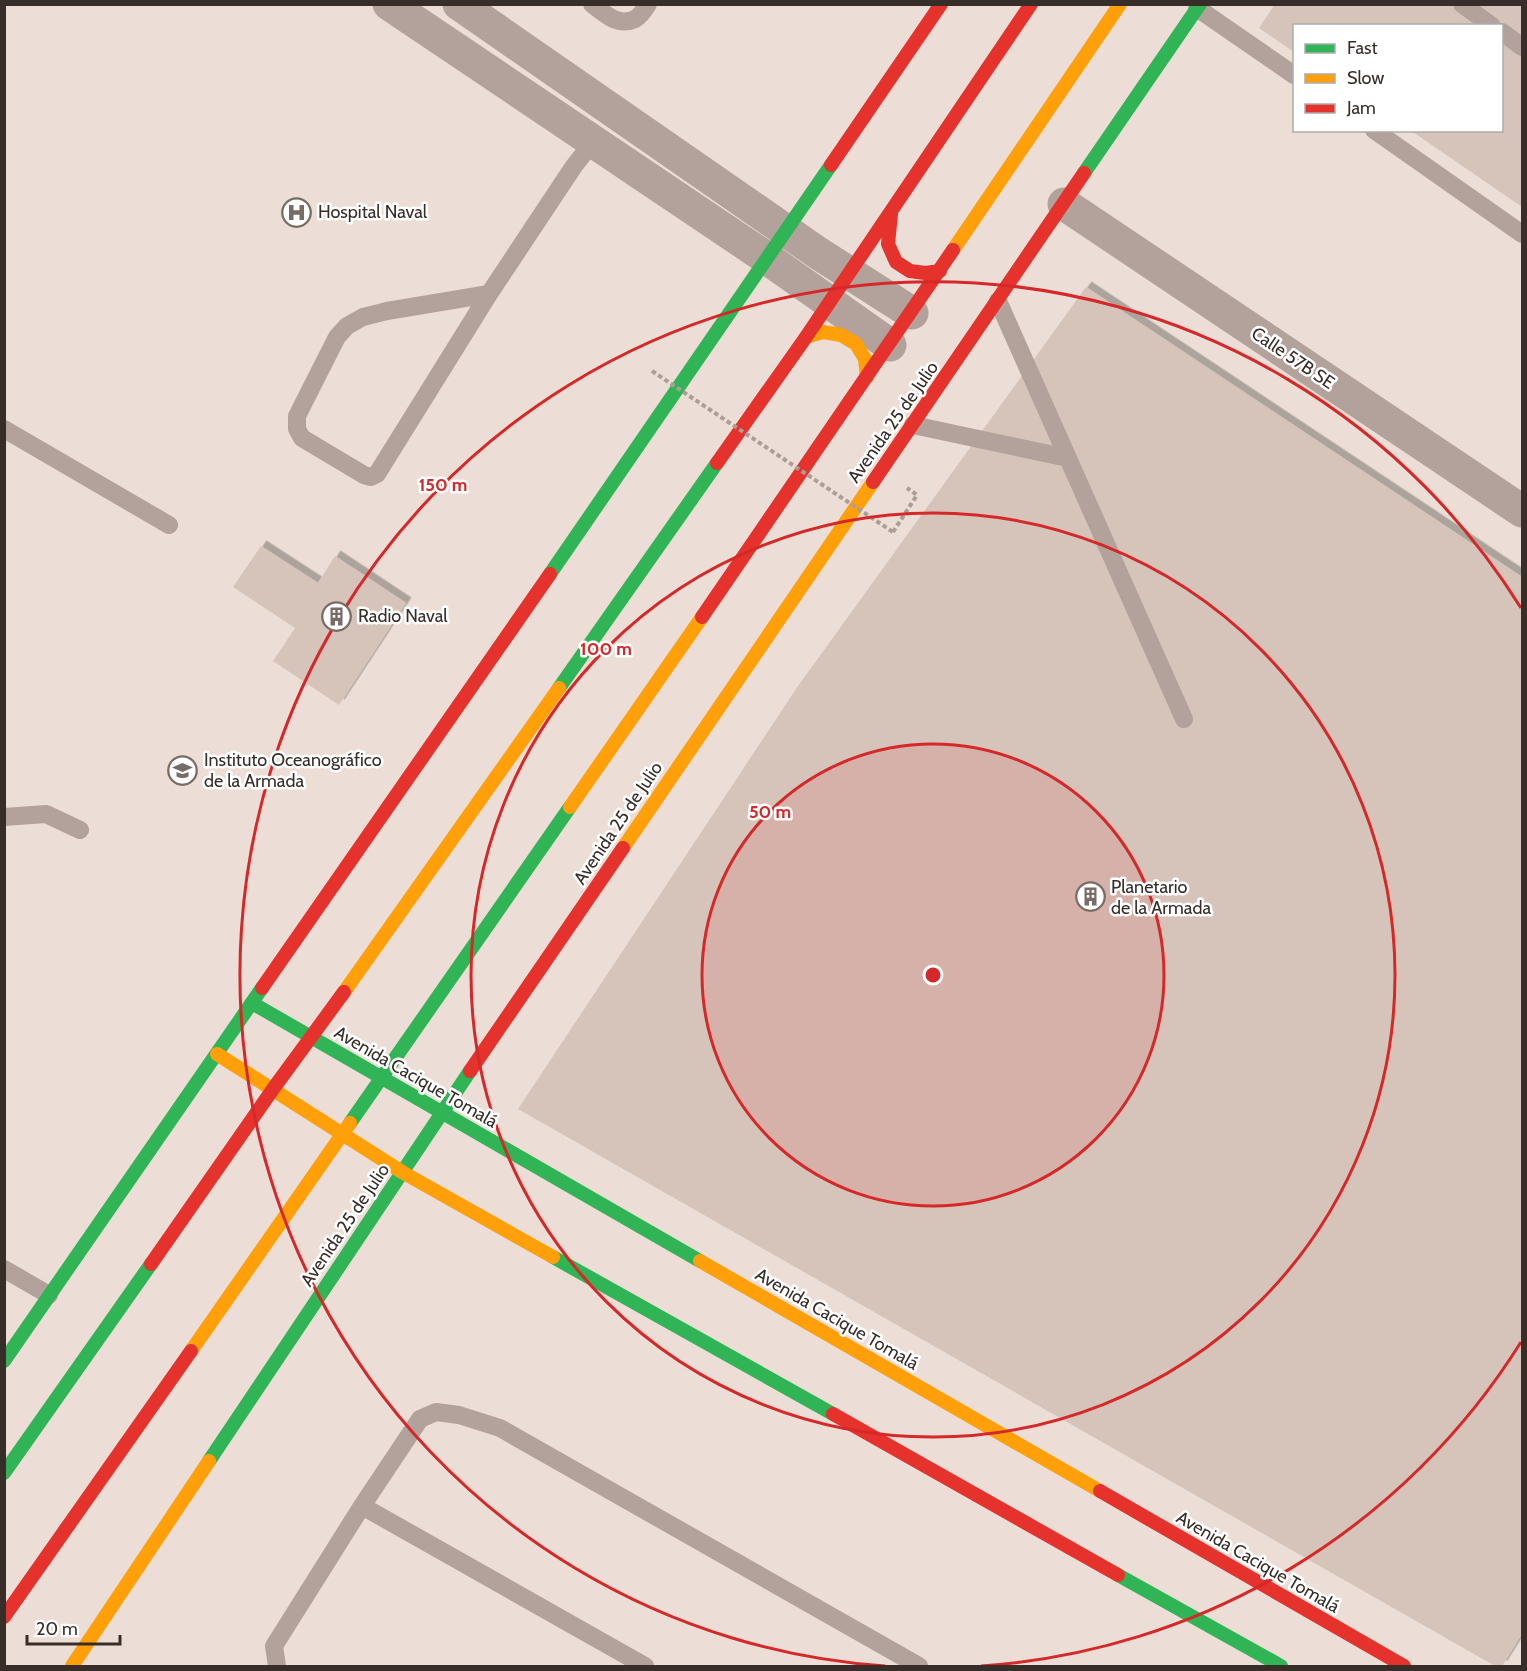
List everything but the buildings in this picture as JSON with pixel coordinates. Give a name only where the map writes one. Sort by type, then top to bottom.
[{"type":"main road","points":[[4,1361],[768,259],[941,4]]},
{"type":"main road","points":[[4,1473],[830,303],[1031,4]]},
{"type":"main road","points":[[4,1617],[383,1078],[912,313],[1120,4]]},
{"type":"main road","name":"Avenida 25 de Julio","points":[[72,1666],[442,1112],[1199,6]]},
{"type":"main road","points":[[891,214],[888,244],[896,262],[910,271],[924,273],[940,271]]},
{"type":"main road","points":[[806,337],[823,332],[841,335],[856,344],[865,359],[867,377]]},
{"type":"main road","name":"Avenida Cacique Tomalá","points":[[252,1003],[1404,1666]]},
{"type":"main road","points":[[217,1054],[402,1172],[1281,1666]]},
{"type":"street","points":[[389,4],[768,259],[890,345]]},
{"type":"street","points":[[459,4],[850,274],[912,313]]},
{"type":"street","points":[[593,142],[615,112]]},
{"type":"street","name":"Calle 57B SE","points":[[1064,204],[1522,511]]},
{"type":"lane","points":[[592,4],[610,18],[621,21],[637,18],[648,4]]},
{"type":"lane","points":[[1462,4],[1489,24]]},
{"type":"lane","points":[[1199,6],[1293,74]]},
{"type":"lane","points":[[1503,33],[1522,47]]},
{"type":"lane","points":[[1377,132],[1522,234]]},
{"type":"lane","points":[[489,294],[387,311],[363,317],[347,326],[337,337],[297,416],[297,429],[302,438],[364,475],[371,477],[377,474],[489,294],[574,166],[593,142]]},
{"type":"lane","points":[[998,301],[1184,719]]},
{"type":"lane","points":[[913,425],[1068,458]]},
{"type":"lane","points":[[4,429],[169,525]]},
{"type":"lane","points":[[4,817],[46,814],[80,830]]},
{"type":"lane","points":[[4,1269],[49,1295]]},
{"type":"lane","points":[[277,1666],[274,1646],[420,1419],[436,1412],[459,1415],[501,1428],[919,1666]]},
{"type":"lane","points":[[362,1506],[645,1666]]},
{"type":"path","points":[[652,371],[893,532],[917,495]]},
{"type":"traffic: fast","points":[[1084,173],[1200,4]]},
{"type":"traffic: fast","points":[[550,574],[831,165]]},
{"type":"traffic: fast","points":[[559,688],[717,463]]},
{"type":"traffic: fast","points":[[350,1123],[570,807]]},
{"type":"traffic: fast","points":[[4,1361],[262,988]]},
{"type":"traffic: fast","points":[[252,1003],[700,1261]]},
{"type":"traffic: fast","points":[[209,1461],[470,1071]]},
{"type":"traffic: fast","points":[[553,1257],[833,1414]]},
{"type":"traffic: fast","points":[[4,1473],[151,1264]]},
{"type":"traffic: fast","points":[[1118,1575],[1281,1666]]},
{"type":"traffic: slow","points":[[953,250],[1120,4]]},
{"type":"traffic: slow","points":[[806,337],[823,332],[841,335],[856,344],[865,359],[867,377]]},
{"type":"traffic: slow","points":[[623,848],[873,482]]},
{"type":"traffic: slow","points":[[570,807],[702,617]]},
{"type":"traffic: slow","points":[[344,992],[559,688]]},
{"type":"traffic: slow","points":[[217,1054],[402,1172],[553,1257]]},
{"type":"traffic: slow","points":[[191,1351],[350,1123]]},
{"type":"traffic: slow","points":[[700,1261],[1100,1491]]},
{"type":"traffic: slow","points":[[72,1666],[209,1461]]},
{"type":"traffic: jam","points":[[831,165],[941,4]]},
{"type":"traffic: jam","points":[[717,463],[806,337],[1031,4]]},
{"type":"traffic: jam","points":[[873,482],[1084,173]]},
{"type":"traffic: jam","points":[[891,214],[888,244],[896,262],[910,271],[925,273],[940,271]]},
{"type":"traffic: jam","points":[[702,617],[953,250]]},
{"type":"traffic: jam","points":[[262,988],[550,574]]},
{"type":"traffic: jam","points":[[470,1071],[623,848]]},
{"type":"traffic: jam","points":[[151,1264],[344,992]]},
{"type":"traffic: jam","points":[[4,1617],[191,1351]]},
{"type":"traffic: jam","points":[[833,1414],[1118,1575]]},
{"type":"traffic: jam","points":[[1100,1491],[1404,1666]]},
{"type":"place","name":"Hospital Naval","points":[[297,212]]},
{"type":"place","name":"Radio Naval","points":[[337,616]]},
{"type":"place","name":"Instituto Oceanográfico de la Armada","points":[[183,770]]},
{"type":"place","name":"Planetario de la Armada","points":[[1090,897]]}]
